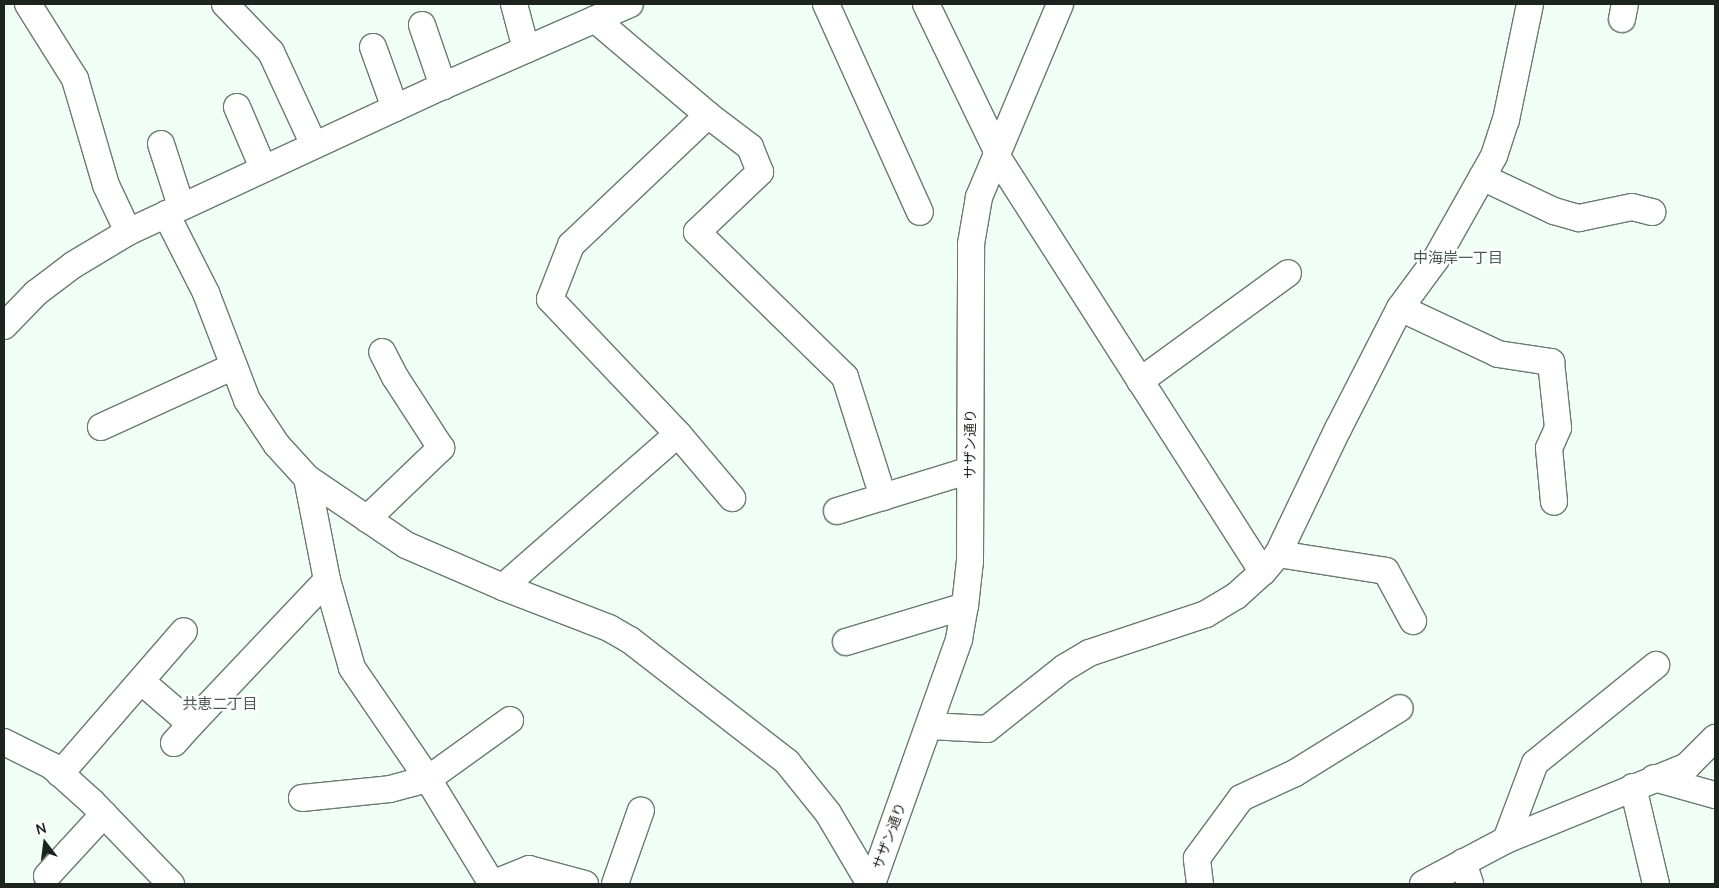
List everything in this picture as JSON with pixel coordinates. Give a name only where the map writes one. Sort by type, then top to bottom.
[{"type":"street","points":[[28,4],[75,79],[106,185],[128,232]]},
{"type":"street","points":[[225,4],[271,52],[314,145]]},
{"type":"street","points":[[514,4],[526,49]]},
{"type":"street","points":[[4,326],[36,293],[73,265],[128,232],[443,86],[630,4]]},
{"type":"street","points":[[826,4],[920,212]]},
{"type":"street","points":[[926,4],[996,153],[1140,381],[1270,563]]},
{"type":"street","name":"サザン通り","points":[[871,884],[959,639],[965,606],[970,561],[971,244],[980,197],[996,153],[1060,4]]},
{"type":"street","points":[[929,726],[987,729],[1064,668],[1089,653],[1206,614],[1236,596],[1270,563],[1400,308],[1426,273],[1494,156],[1506,120],[1530,4]]},
{"type":"street","points":[[595,19],[708,116],[750,147],[760,172],[697,232],[845,377],[883,497]]},
{"type":"street","points":[[422,25],[443,86]]},
{"type":"street","points":[[373,47],[395,108]]},
{"type":"street","points":[[237,107],[263,168]]},
{"type":"street","points":[[708,116],[571,245],[550,299],[678,434],[732,498]]},
{"type":"street","points":[[161,144],[173,210],[247,400],[277,445],[307,478],[406,545],[503,587],[609,628],[630,640],[787,762],[828,813],[871,884]]},
{"type":"street","points":[[1482,177],[1554,211],[1579,218],[1632,207],[1652,212]]},
{"type":"street","points":[[1140,381],[1288,273]]},
{"type":"street","points":[[1400,308],[1498,354],[1551,362],[1558,428],[1549,448],[1554,502]]},
{"type":"street","points":[[367,519],[441,448],[395,377],[382,352]]},
{"type":"street","points":[[101,427],[234,366]]},
{"type":"street","points":[[503,587],[678,434]]},
{"type":"street","points":[[837,511],[970,470]]},
{"type":"street","points":[[307,478],[327,580],[352,668],[428,779],[492,884],[529,869],[585,884]]},
{"type":"street","points":[[1270,563],[1386,571],[1412,621]]},
{"type":"street","points":[[174,744],[327,580]]},
{"type":"street","points":[[846,642],[965,606]]},
{"type":"street","points":[[60,774],[184,631]]},
{"type":"street","points":[[1506,840],[1534,764],[1656,665]]},
{"type":"street","points":[[141,681],[191,724]]},
{"type":"street","points":[[1200,884],[1197,858],[1241,798],[1295,773],[1400,708]]},
{"type":"street","points":[[302,798],[390,789],[428,779],[510,720]]},
{"type":"street","points":[[1423,884],[1466,873],[1506,840],[1687,766],[1715,738]]},
{"type":"street","points":[[4,742],[52,766],[98,808],[171,884]]},
{"type":"street","points":[[1643,783],[1715,795]]},
{"type":"street","points":[[1643,783],[1656,884]]},
{"type":"street","points":[[47,876],[98,808]]},
{"type":"street","points":[[615,884],[641,810]]},
{"type":"district","name":"中海岸一丁目","points":[[1458,258]]},
{"type":"district","name":"共恵二丁目","points":[[220,704]]}]
